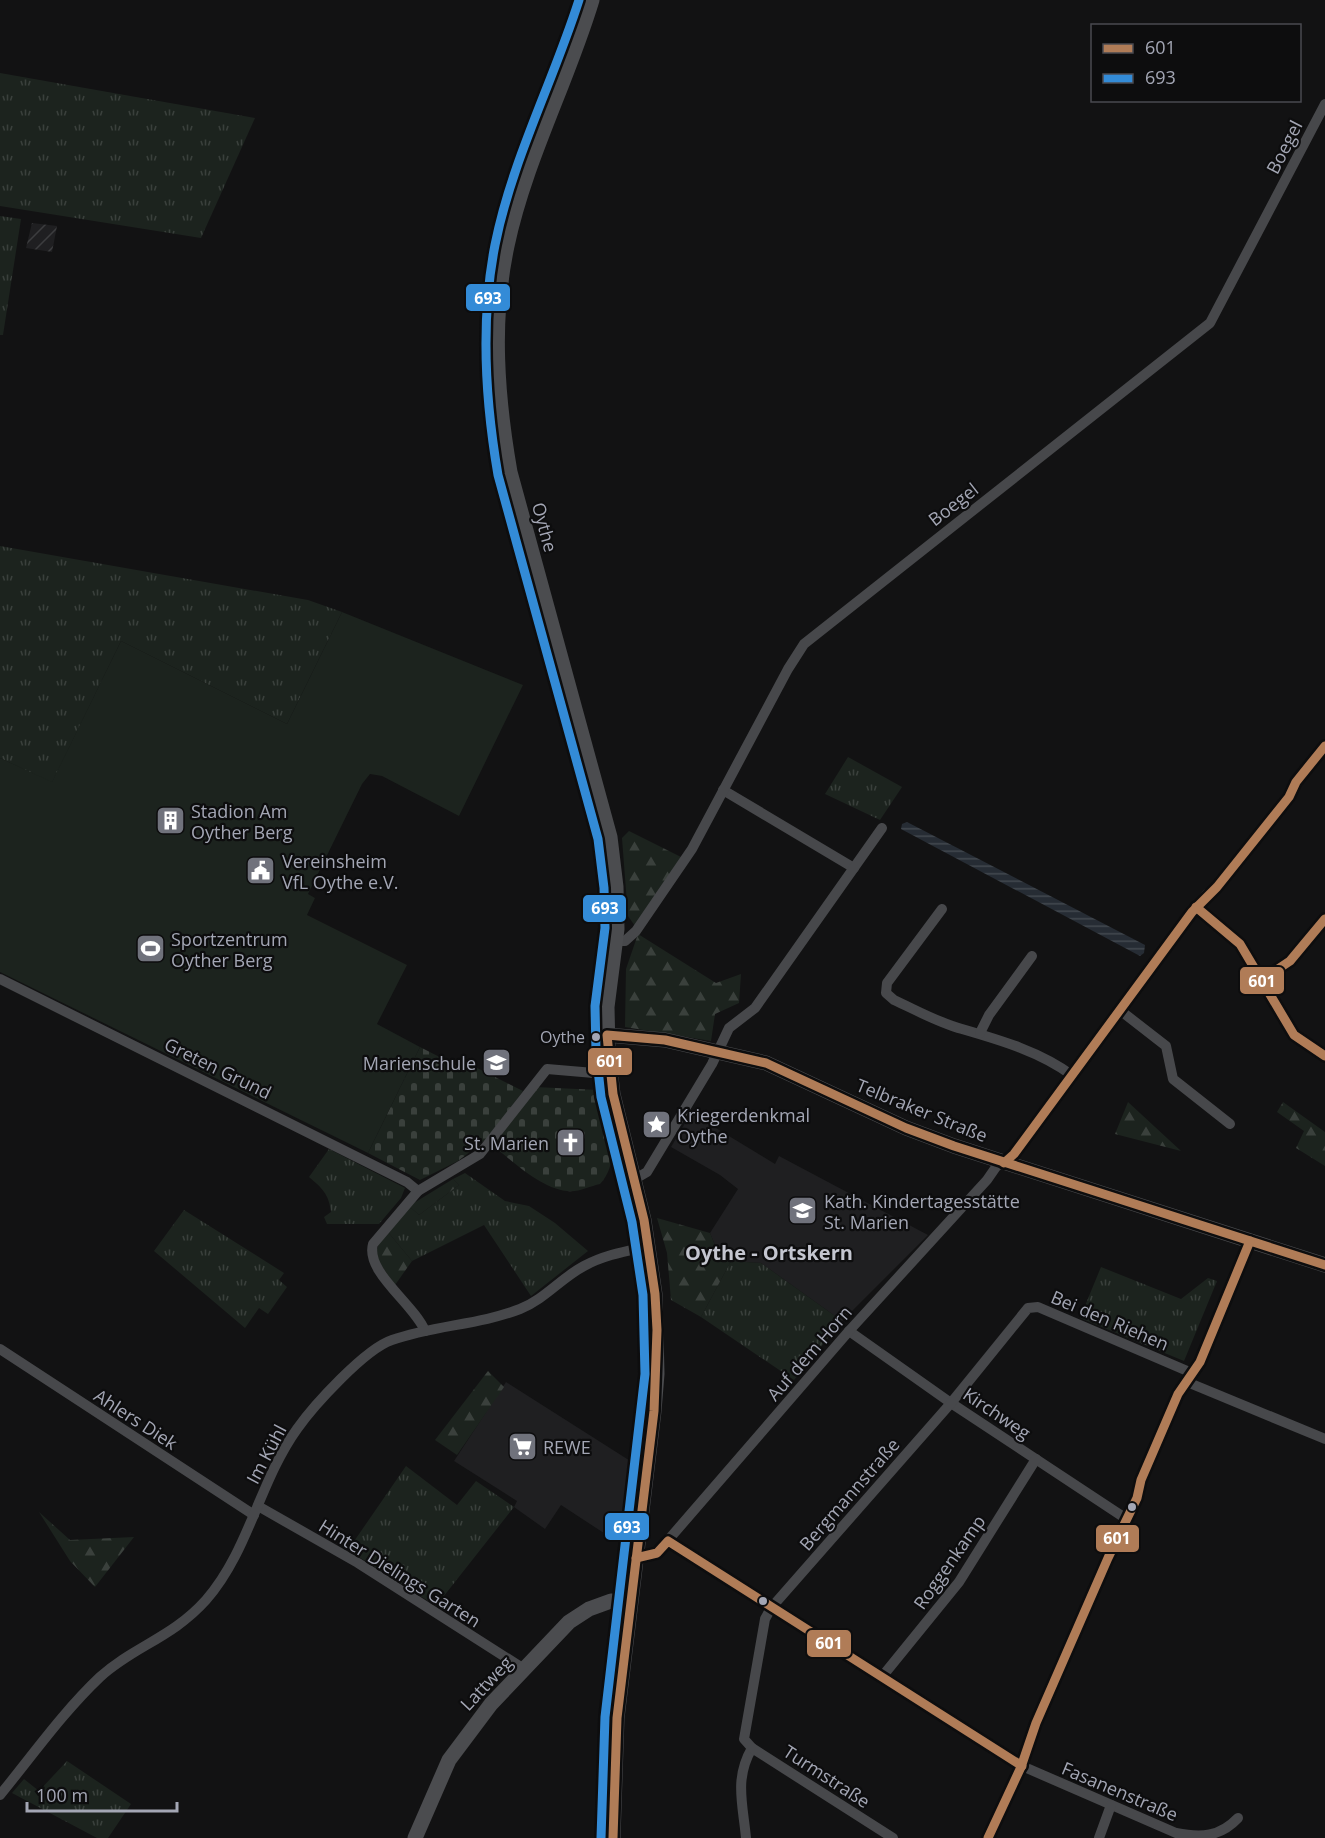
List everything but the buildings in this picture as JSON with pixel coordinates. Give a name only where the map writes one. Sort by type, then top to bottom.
[{"type":"main road","name":"Oythe","points":[[592,0],[521,194],[507,245],[499,296],[497,366],[501,417],[510,472],[610,837],[616,887],[615,941],[607,1007],[609,1070],[649,1246],[655,1294],[657,1374],[616,1729],[613,1838]]},
{"type":"main road","name":"Telbraker Straße","points":[[607,1035],[642,1036],[718,1050],[766,1063],[906,1128],[1004,1163],[1325,1265]]},
{"type":"main road","name":"Lattweg","points":[[415,1838],[439,1779],[455,1750],[475,1722],[569,1622],[588,1609],[611,1601],[630,1604]]},
{"type":"street","name":"Boegel","points":[[615,941],[625,940],[636,931],[686,860],[795,657],[813,635],[1210,323],[1325,104]]},
{"type":"street","name":"Auf dem Horn","points":[[636,1558],[657,1553],[849,1331],[987,1180],[996,1167],[1014,1154],[1196,907],[1216,887],[1289,797],[1296,782],[1325,746]]},
{"type":"street","points":[[723,790],[854,868]]},
{"type":"street","points":[[635,1179],[647,1172],[729,1029],[755,1008],[882,828]]},
{"type":"street","points":[[1196,907],[1240,944],[1263,979],[1294,1035],[1325,1056]]},
{"type":"street","points":[[942,909],[887,983],[886,993],[894,1000],[961,1029],[980,1033],[1060,1066],[1073,1076]]},
{"type":"street","points":[[1263,979],[1290,961],[1325,919]]},
{"type":"street","points":[[980,1033],[988,1016],[1032,956]]},
{"type":"street","name":"Greten Grund","points":[[0,979],[396,1177],[418,1191]]},
{"type":"street","points":[[1120,1011],[1166,1046],[1173,1079],[1230,1124]]},
{"type":"street","points":[[425,1331],[419,1317],[374,1266],[370,1254],[373,1244],[418,1191],[480,1154],[547,1069],[594,1073],[609,1070]]},
{"type":"street","points":[[988,1838],[1022,1766],[1036,1723],[1128,1520],[1141,1480],[1178,1394],[1200,1362],[1250,1241]]},
{"type":"street","name":"Im Kühl","points":[[0,1795],[100,1677],[174,1630],[201,1605],[224,1577],[281,1454],[297,1428],[323,1397],[374,1350],[389,1341],[425,1331],[453,1327],[522,1308],[539,1299],[582,1266],[602,1257],[649,1246]]},
{"type":"street","name":"Bei den Riehen","points":[[951,1403],[1028,1308],[1038,1307],[1189,1378]]},
{"type":"street","name":"Kirchweg","points":[[849,1331],[951,1403],[1128,1520]]},
{"type":"street","name":"Ahlers Diek","points":[[0,1349],[256,1510]]},
{"type":"street","points":[[1189,1378],[1325,1439]]},
{"type":"street","name":"Bergmannstraße","points":[[771,1608],[951,1403]]},
{"type":"street","name":"Roggenkamp","points":[[881,1678],[959,1582],[1036,1459]]},
{"type":"street","name":"Hinter Dielings Garten","points":[[256,1510],[358,1563],[524,1670]]},
{"type":"street","name":"Fasanenstraße","points":[[668,1541],[1022,1766],[1176,1833],[1204,1837],[1218,1835],[1238,1818]]},
{"type":"street","points":[[746,1838],[740,1781],[742,1764],[752,1748],[744,1739],[744,1729],[765,1619],[771,1608]]},
{"type":"street","name":"Turmstraße","points":[[752,1748],[885,1836]]},
{"type":"street","points":[[1099,1838],[1111,1805]]},
{"type":"shaded area","points":[[32,223],[57,226],[52,252],[26,248]]},
{"type":"shaded area","points":[[907,822],[1145,945],[1144,953],[1140,956],[901,829],[902,824]]},
{"type":"shaded area","name":"Kath. Kindertagesstätte St. Marien","points":[[691,1113],[775,1164],[779,1156],[928,1235],[842,1321],[761,1263],[731,1261],[717,1250],[710,1233],[738,1189],[720,1175],[671,1147]]},
{"type":"shaded area","points":[[506,1382],[635,1464],[627,1525],[616,1541],[561,1505],[545,1529],[514,1507],[517,1501],[454,1461]]},
{"type":"green space","points":[[0,73],[255,118],[201,238],[0,206]]},
{"type":"green space","points":[[0,216],[21,219],[3,335],[0,335]]},
{"type":"green space","points":[[0,546],[308,600],[342,612],[287,724],[121,641],[52,783],[0,758]]},
{"type":"green space","points":[[342,612],[523,685],[459,816],[382,776],[370,774],[362,784],[308,894],[315,898],[307,915],[407,965],[377,1024],[420,1047],[368,1153],[0,972],[0,758],[52,782],[121,641],[287,724]]},
{"type":"green space","points":[[848,757],[902,787],[880,820],[825,794]]},
{"type":"green space","points":[[629,831],[681,857],[635,926],[628,916],[622,838]]},
{"type":"green space","points":[[638,934],[716,983],[741,974],[739,1003],[715,1014],[711,1041],[625,1027],[626,969]]},
{"type":"green space","points":[[420,1047],[463,1069],[467,1063],[523,1091],[489,1137],[458,1161],[420,1180],[368,1153]]},
{"type":"green space","points":[[535,1087],[598,1090],[611,1138],[612,1151],[607,1174],[600,1184],[575,1191],[557,1189],[537,1180],[493,1146]]},
{"type":"green space","points":[[1128,1102],[1181,1151],[1115,1134]]},
{"type":"green space","points":[[1283,1102],[1325,1132],[1325,1166],[1296,1148],[1304,1131],[1277,1112]]},
{"type":"green space","points":[[329,1149],[405,1188],[401,1198],[379,1224],[327,1224],[324,1217],[331,1212],[329,1200],[321,1188],[309,1177]]},
{"type":"green space","points":[[465,1173],[505,1201],[529,1206],[555,1223],[588,1251],[531,1296],[484,1225],[412,1261],[388,1232],[409,1206],[419,1215],[459,1185],[453,1179]]},
{"type":"green space","points":[[453,1179],[459,1185],[419,1215],[409,1206]]},
{"type":"green space","points":[[184,1210],[284,1273],[279,1280],[287,1287],[268,1314],[259,1308],[245,1328],[154,1251]]},
{"type":"green space","points":[[657,1218],[710,1233],[717,1250],[731,1261],[701,1317],[671,1300],[667,1253]]},
{"type":"green space","points":[[388,1232],[412,1261],[395,1285],[375,1256],[379,1243]]},
{"type":"green space","points":[[731,1261],[761,1263],[842,1321],[794,1380],[701,1317]]},
{"type":"green space","points":[[1101,1267],[1181,1299],[1208,1278],[1217,1281],[1184,1361],[1080,1318]]},
{"type":"green space","points":[[488,1371],[504,1387],[457,1455],[435,1440]]},
{"type":"green space","points":[[406,1466],[457,1505],[476,1481],[514,1507],[436,1606],[348,1550]]},
{"type":"green space","points":[[39,1512],[70,1540],[134,1537],[95,1587],[70,1561]]},
{"type":"green space","points":[[67,1761],[131,1804],[108,1838],[97,1838],[12,1793],[24,1779],[39,1791]]},
{"type":"transit line","name":"693","points":[[579,0],[522,152],[502,213],[490,274],[486,360],[490,418],[498,475],[598,839],[604,888],[605,928],[595,1006],[596,1051],[601,1097],[632,1222],[643,1295],[645,1374],[605,1717],[601,1838]]},
{"type":"transit line","name":"601","points":[[1004,1163],[1014,1154],[1192,912],[1217,887],[1289,797],[1296,782],[1325,746]]},
{"type":"transit line","name":"601","points":[[1196,907],[1240,944],[1294,1035],[1325,1056]]},
{"type":"transit line","name":"601","points":[[1263,979],[1290,961],[1325,919]]},
{"type":"transit line","name":"601","points":[[613,1838],[617,1718],[654,1411],[657,1330],[655,1294],[644,1220],[613,1094],[607,1035],[665,1040],[766,1063],[906,1128],[954,1146],[1325,1265]]},
{"type":"transit line","name":"601","points":[[988,1838],[1021,1767],[1036,1723],[1108,1558],[1137,1498],[1141,1480],[1178,1394],[1200,1362],[1250,1241]]},
{"type":"transit line","name":"601","points":[[636,1558],[657,1553],[668,1541],[1022,1766]]},
{"type":"place","name":"Stadion Am Oyther Berg","points":[[170,821]]},
{"type":"place","name":"Vereinsheim VfL Oythe e.V.","points":[[261,871]]},
{"type":"place","name":"Sportzentrum Oyther Berg","points":[[150,949]]},
{"type":"place","name":"Oythe","points":[[596,1037]]},
{"type":"place","name":"Marienschule","points":[[497,1063]]},
{"type":"place","name":"Kriegerdenkmal Oythe","points":[[656,1125]]},
{"type":"place","name":"St. Marien","points":[[570,1143]]},
{"type":"place","name":"Kath. Kindertagesstätte St. Marien","points":[[803,1211]]},
{"type":"place","name":"REWE","points":[[522,1447]]},
{"type":"district","name":"Oythe - Ortskern","points":[[769,1252]]}]
